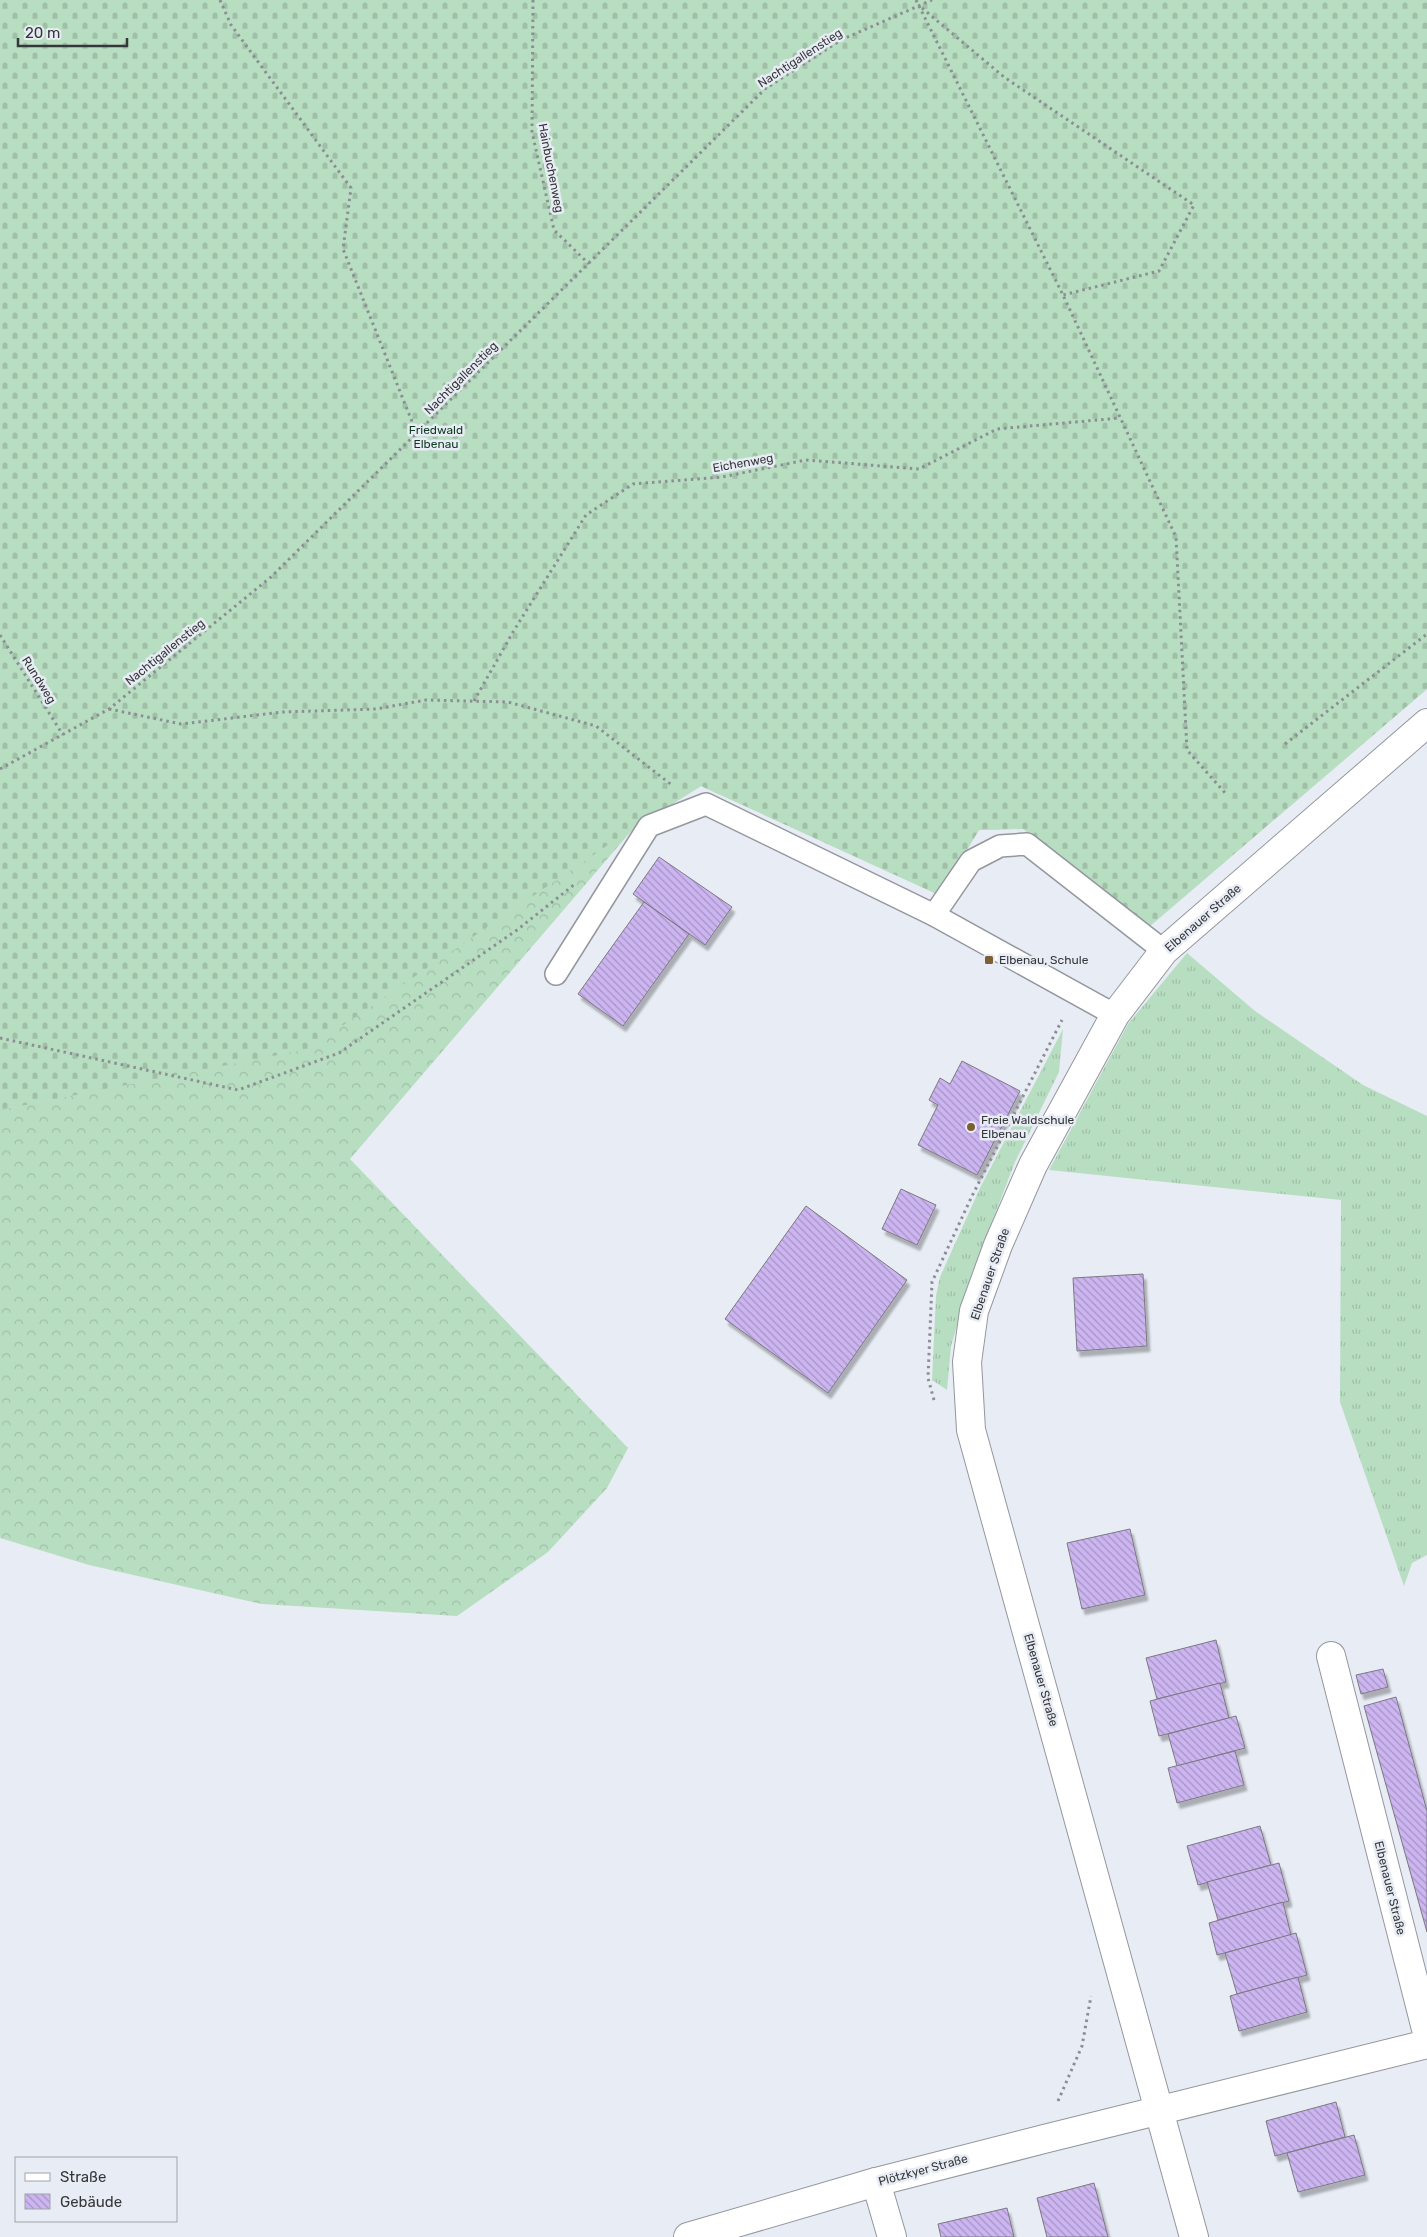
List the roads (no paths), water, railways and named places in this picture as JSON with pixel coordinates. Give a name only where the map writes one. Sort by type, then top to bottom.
[{"type":"street","name":"Elbenauer Straße","points":[[1194,2237],[971,1430],[967,1362],[974,1312],[998,1244],[1033,1164],[1115,1015],[1164,951],[1427,723]]},
{"type":"street","name":"Elbenauer Straße","points":[[1331,1656],[1427,2033]]},
{"type":"street","points":[[1160,2111],[1427,2044]]},
{"type":"street","name":"Plötzkyer Straße","points":[[688,2237],[876,2182],[1160,2111]]},
{"type":"street","points":[[876,2182],[892,2237]]},
{"type":"lane","points":[[556,974],[649,826],[706,804],[934,915],[1115,1015]]},
{"type":"lane","points":[[934,915],[971,861],[1000,846],[1027,844],[1164,951]]},
{"type":"place","name":"Elbenau, Schule","points":[[989,960]]},
{"type":"place","name":"Freie Waldschule Elbenau","points":[[971,1127]]},
{"type":"park label","name":"Friedwald Elbenau","points":[[436,437]]}]
